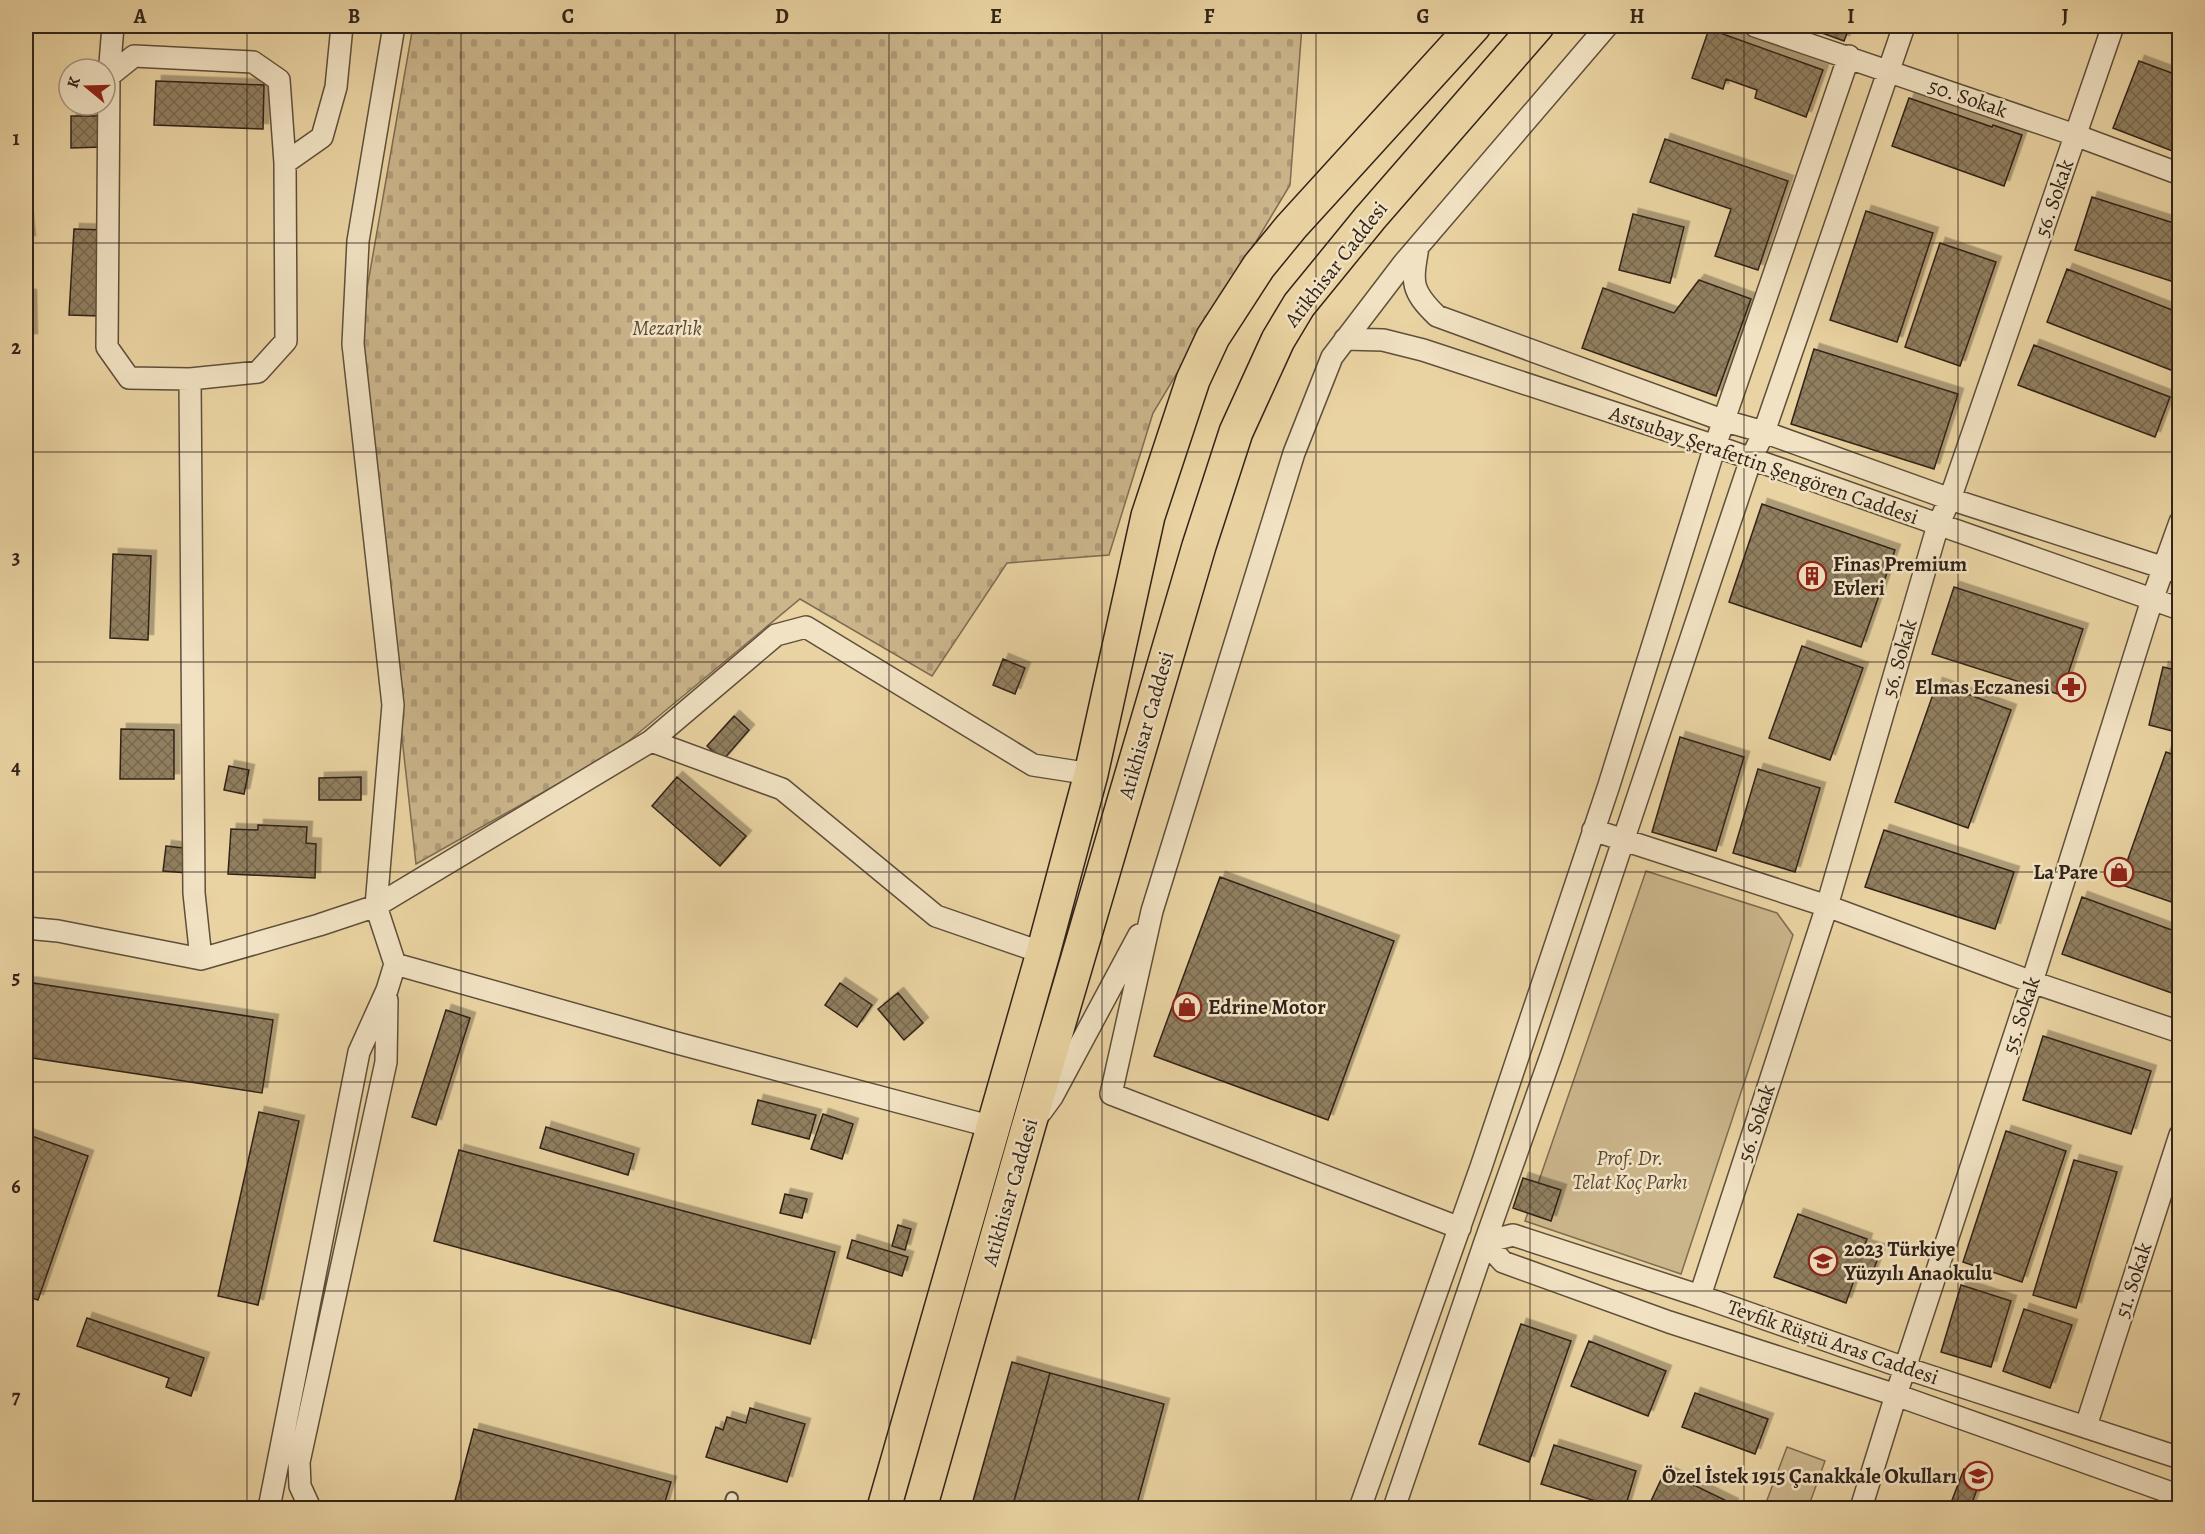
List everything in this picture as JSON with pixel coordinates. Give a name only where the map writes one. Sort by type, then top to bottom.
[{"type":"highway","name":"Atikhisar Caddesi","points":[[884,1509],[1091,774],[1148,516],[1193,380],[1213,337],[1259,266],[1291,227],[1474,26]]},
{"type":"highway","name":"Atikhisar Caddesi","points":[[920,1509],[1028,1128],[1199,546],[1232,443],[1278,340],[1299,305],[1370,218],[1537,26]]},
{"type":"highway","points":[[879,1509],[894,1472]]},
{"type":"street","points":[[111,57],[113,26]]},
{"type":"street","points":[[285,163],[322,136],[336,87],[342,26]]},
{"type":"street","points":[[269,1509],[359,1053],[387,990],[395,964],[376,906],[393,705],[353,344],[358,241],[394,26]]},
{"type":"street","points":[[1460,1228],[1111,1094],[1152,910],[1294,453],[1332,357],[1418,247],[1607,26]]},
{"type":"street","name":"50. Sokak","points":[[1755,26],[1849,56],[2180,174]]},
{"type":"street","points":[[1394,1509],[1552,1053],[1751,459],[1764,432],[1904,26]]},
{"type":"street","name":"56. Sokak","points":[[1700,1296],[1827,906],[1938,525],[1950,499],[2113,26]]},
{"type":"street","points":[[110,117],[107,347],[129,378],[190,379],[258,372],[286,341],[285,163],[279,80],[253,62],[134,56],[117,69]]},
{"type":"street","points":[[1360,1509],[1460,1228],[1609,785],[1715,446],[1849,56]]},
{"type":"street","name":"Astsubay Şerafettin Şengören Caddesi","points":[[1418,247],[1414,285],[1422,302],[1437,315],[1725,421],[1764,432],[1950,499],[2172,570]]},
{"type":"street","name":"Astsubay Şerafettin Şengören Caddesi","points":[[1345,339],[1383,340],[1423,350],[1715,446],[2180,609]]},
{"type":"street","points":[[190,379],[194,893],[201,958]]},
{"type":"street","name":"55. Sokak","points":[[1862,1509],[1896,1395],[2032,982],[2152,600],[2172,570],[2180,522]]},
{"type":"street","points":[[26,928],[58,931],[201,958],[319,925],[376,906],[651,741],[776,635],[806,627],[1033,765],[1091,774]]},
{"type":"street","points":[[651,741],[782,789],[936,916],[1042,952]]},
{"type":"street","points":[[1593,830],[1827,906],[2032,982],[2180,1032]]},
{"type":"street","points":[[1028,1128],[1052,1097],[1152,910]]},
{"type":"street","points":[[395,964],[674,1042],[993,1127]]},
{"type":"street","points":[[310,1509],[300,1486],[299,1462],[386,1062],[387,990]]},
{"type":"street","name":"51. Sokak","points":[[2086,1426],[2180,1135]]},
{"type":"street","name":"Tevfik Rüştü Aras Caddesi","points":[[2180,1458],[1905,1368],[1700,1296],[1513,1235],[1485,1242],[1503,1262],[1670,1322],[1896,1395],[2180,1496]]},
{"type":"green space","name":"Mezarlık","points":[[413,26],[1302,26],[1290,185],[1153,413],[1109,555],[1007,563],[932,676],[800,599],[618,750],[416,864],[358,340]]},
{"type":"green space","name":"Prof. Dr. Telat Koç Parkı","points":[[1646,871],[1777,913],[1793,935],[1681,1274],[1525,1221]]},
{"type":"green space","points":[[1787,1447],[1825,1461],[1808,1508],[1764,1508]]},
{"type":"building","points":[[1803,26],[1850,26],[1844,41]]},
{"type":"building","points":[[1709,29],[1823,70],[1806,117],[1755,98],[1757,90],[1726,79],[1723,89],[1692,78]]},
{"type":"building","points":[[2139,61],[2180,76],[2180,154],[2113,128]]},
{"type":"building","points":[[156,81],[264,85],[263,129],[154,125]]},
{"type":"building","points":[[1909,98],[2022,135],[2004,186],[1892,146]]},
{"type":"building","points":[[71,117],[102,117],[102,147],[71,148]]},
{"type":"building","points":[[1665,139],[1788,181],[1758,270],[1715,256],[1731,209],[1650,182]]},
{"type":"building","points":[[2092,197],[2180,225],[2180,284],[2075,250]]},
{"type":"building","points":[[26,203],[30,241],[26,242]]},
{"type":"building","points":[[1866,211],[1933,233],[1897,342],[1830,320]]},
{"type":"building","points":[[1633,214],[1684,227],[1670,283],[1619,270]]},
{"type":"building","points":[[74,229],[105,230],[100,316],[69,315]]},
{"type":"building","points":[[1940,243],[1996,262],[1960,366],[1905,347]]},
{"type":"building","points":[[2067,269],[2180,313],[2180,363],[2176,372],[2047,322]]},
{"type":"building","points":[[1699,280],[1751,299],[1716,396],[1582,348],[1603,288],[1674,313]]},
{"type":"building","points":[[26,295],[31,295],[32,339],[26,339]]},
{"type":"building","points":[[2034,345],[2170,397],[2155,437],[2018,385]]},
{"type":"building","points":[[1814,349],[1958,394],[1934,469],[1791,424]]},
{"type":"building","name":"Finas Premium Evleri","points":[[1762,504],[1895,550],[1861,647],[1729,602]]},
{"type":"building","points":[[113,554],[151,556],[148,640],[110,638]]},
{"type":"building","points":[[1954,587],[2083,629],[2061,695],[1932,654]]},
{"type":"building","name":"Finas Premium Evleri","points":[[1802,646],[1863,668],[1830,760],[1769,738]]},
{"type":"building","points":[[1003,659],[1025,668],[1015,694],[993,685]]},
{"type":"building","points":[[2163,667],[2180,671],[2180,733],[2149,725]]},
{"type":"building","points":[[1937,683],[2011,710],[1968,828],[1895,802]]},
{"type":"building","points":[[734,716],[749,730],[723,760],[707,746]]},
{"type":"building","points":[[121,729],[174,730],[174,779],[120,779]]},
{"type":"building","points":[[1680,737],[1744,757],[1716,851],[1652,832]]},
{"type":"building","points":[[2166,752],[2180,757],[2180,905],[2119,884]]},
{"type":"building","points":[[229,766],[249,770],[244,794],[224,790]]},
{"type":"building","points":[[1758,769],[1820,788],[1795,872],[1733,853]]},
{"type":"building","points":[[361,777],[361,800],[319,800],[319,778]]},
{"type":"building","points":[[677,777],[746,836],[720,866],[652,806]]},
{"type":"building","points":[[258,825],[307,827],[306,843],[316,844],[315,878],[228,874],[231,829],[258,830]]},
{"type":"building","points":[[1884,830],[2014,872],[1995,929],[1865,887]]},
{"type":"building","points":[[166,846],[191,849],[188,873],[163,871]]},
{"type":"building","points":[[1220,877],[1394,941],[1328,1120],[1154,1056]]},
{"type":"building","points":[[2082,897],[2180,933],[2180,996],[2062,954]]},
{"type":"building","points":[[27,982],[273,1020],[262,1093],[26,1057]]},
{"type":"building","points":[[840,983],[872,1005],[857,1027],[825,1005]]},
{"type":"building","points":[[898,993],[923,1023],[904,1040],[878,1009]]},
{"type":"building","points":[[446,1010],[470,1018],[436,1125],[412,1117]]},
{"type":"building","points":[[2043,1036],[2151,1071],[2131,1134],[2023,1100]]},
{"type":"building","points":[[758,1100],[816,1115],[809,1139],[752,1124]]},
{"type":"building","points":[[259,1112],[299,1121],[258,1305],[218,1296]]},
{"type":"building","points":[[823,1114],[853,1124],[842,1159],[811,1149]]},
{"type":"building","points":[[546,1127],[634,1154],[628,1175],[540,1148]]},
{"type":"building","points":[[2006,1131],[2066,1151],[2022,1282],[1963,1262]]},
{"type":"building","points":[[26,1134],[88,1156],[38,1300],[26,1296]]},
{"type":"building","points":[[459,1150],[835,1252],[810,1344],[434,1241]]},
{"type":"building","points":[[2074,1160],[2117,1172],[2076,1308],[2033,1295]]},
{"type":"building","points":[[1523,1178],[1561,1190],[1551,1221],[1513,1208]]},
{"type":"building","points":[[785,1194],[807,1199],[802,1218],[780,1213]]},
{"type":"building","points":[[1798,1214],[1867,1239],[1865,1245],[1881,1250],[1872,1274],[1858,1269],[1846,1303],[1774,1277]]},
{"type":"building","points":[[898,1225],[911,1229],[905,1250],[892,1246]]},
{"type":"building","points":[[852,1240],[908,1257],[902,1276],[847,1258]]},
{"type":"building","points":[[1961,1285],[2011,1301],[1991,1367],[1941,1352]]},
{"type":"building","points":[[2024,1309],[2072,1325],[2050,1388],[2003,1371]]},
{"type":"building","points":[[87,1318],[204,1358],[191,1396],[166,1387],[169,1378],[77,1346]]},
{"type":"building","points":[[1521,1324],[1571,1341],[1529,1462],[1479,1444]]},
{"type":"building","points":[[1589,1341],[1666,1371],[1648,1416],[1571,1386]]},
{"type":"building","points":[[1012,1362],[1050,1373],[1012,1508],[971,1508]]},
{"type":"building","points":[[1050,1373],[1164,1404],[1136,1508],[1012,1508]]},
{"type":"building","points":[[1695,1393],[1768,1419],[1755,1454],[1682,1427]]},
{"type":"building","points":[[750,1408],[805,1424],[787,1482],[706,1457],[716,1427],[723,1430],[727,1417],[746,1423]]},
{"type":"building","points":[[474,1429],[671,1482],[663,1508],[453,1508]]},
{"type":"building","points":[[1554,1445],[1636,1471],[1625,1508],[1618,1508],[1541,1484]]},
{"type":"building","points":[[1964,1469],[1982,1476],[1970,1508],[1949,1508]]},
{"type":"building","points":[[1665,1471],[1733,1504],[1731,1508],[1666,1508],[1651,1501]]},
{"type":"place","name":"Finas Premium Evleri","points":[[1812,576]]},
{"type":"place","name":"Elmas Eczanesi","points":[[2071,687]]},
{"type":"place","name":"La Pare","points":[[2119,872]]},
{"type":"place","name":"Edrine Motor","points":[[1187,1007]]},
{"type":"place","name":"2023 Türkiye Yüzyılı Anaokulu","points":[[1823,1261]]},
{"type":"place","name":"Özel İstek 1915 Çanakkale Okulları","points":[[1978,1476]]}]
